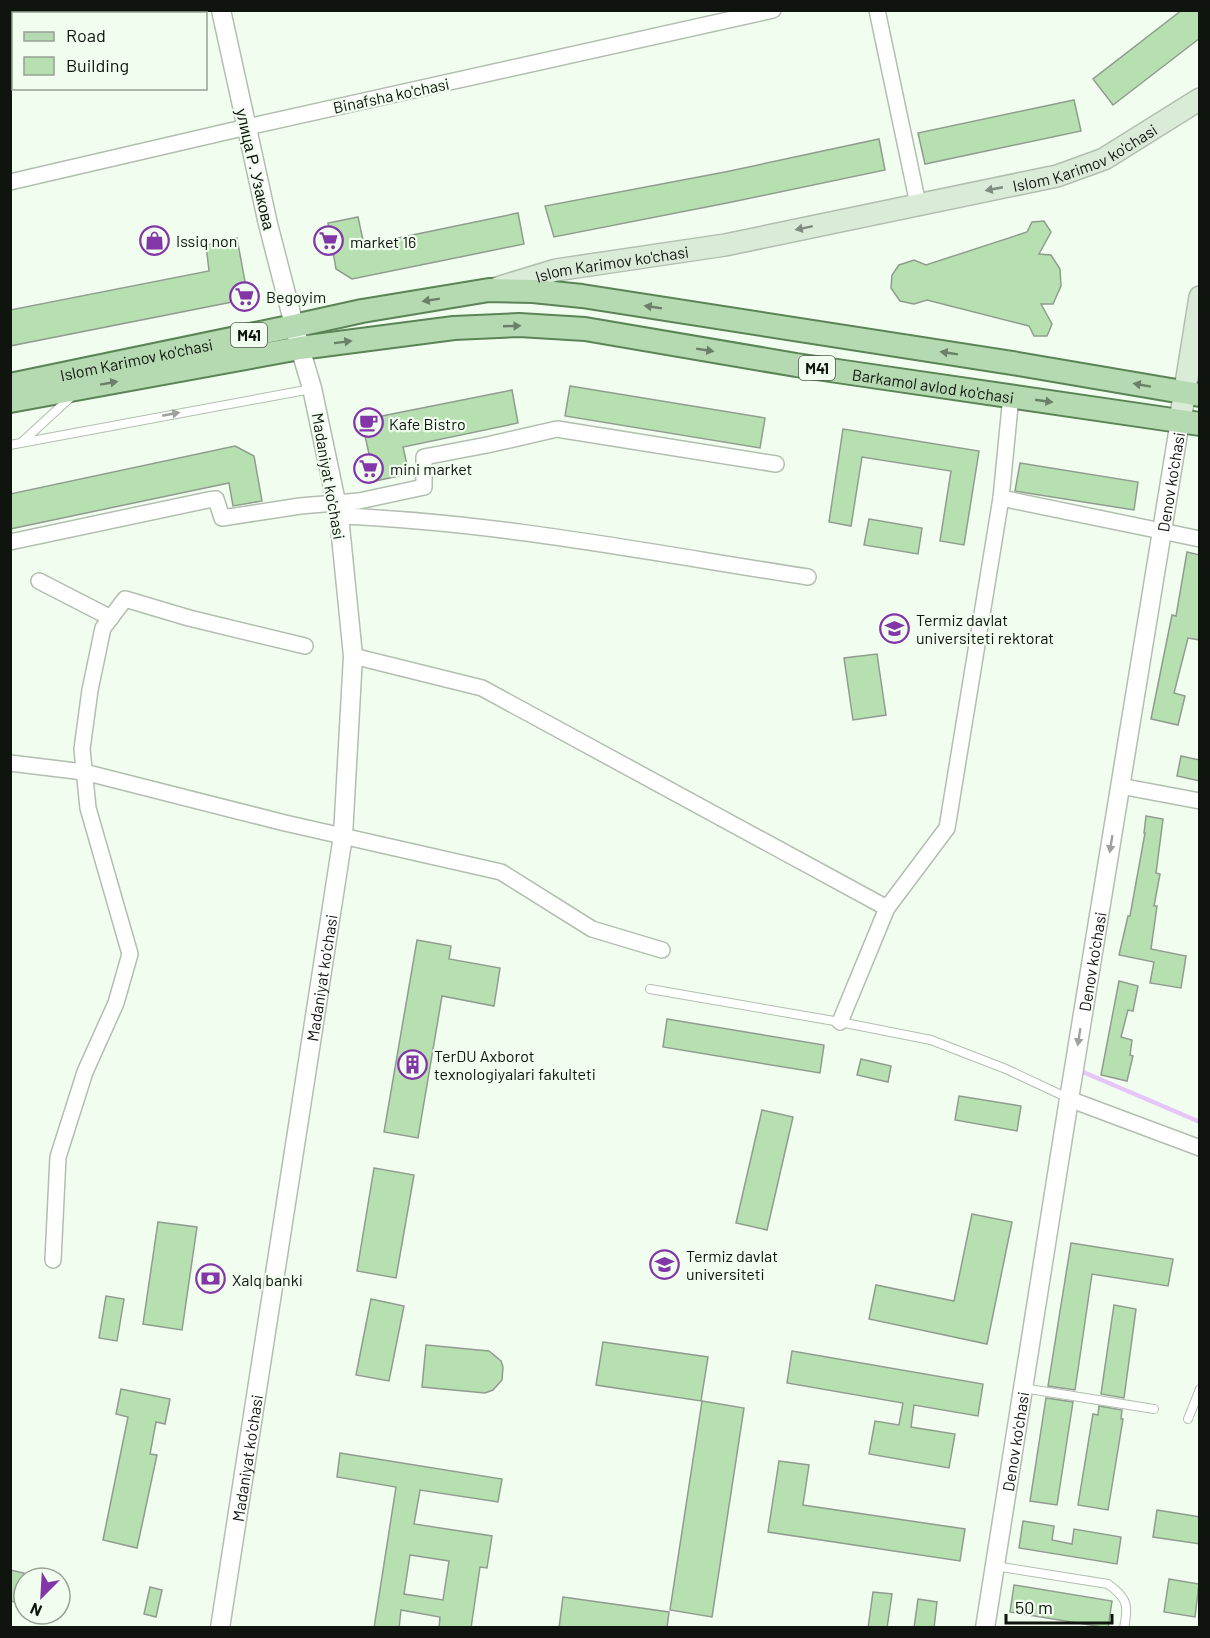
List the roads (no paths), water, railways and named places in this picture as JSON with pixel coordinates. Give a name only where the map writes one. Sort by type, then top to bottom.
[{"type":"main road","name":"Islom Karimov ko'chasi","points":[[10,401],[297,337],[362,311],[489,290],[556,270],[725,245],[1057,176],[1104,159],[1200,99]]},
{"type":"main road","name":"Barkamol avlod ko'chasi","points":[[489,290],[533,291],[582,296],[996,360],[1192,394]]},
{"type":"main road","name":"Denov ko'chasi","points":[[1190,422],[1200,297]]},
{"type":"main road","name":"Barkamol avlod ko'chasi","points":[[454,328],[519,325],[585,329],[796,365],[1190,422]]},
{"type":"main road","name":"Islom Karimov ko'chasi","points":[[10,386],[297,337],[454,328]]},
{"type":"street","name":"улица Р. Узакова","points":[[221,10],[268,224],[297,337]]},
{"type":"street","name":"Binafsha ko'chasi","points":[[10,182],[773,10]]},
{"type":"street","points":[[876,10],[918,204]]},
{"type":"street","name":"Madaniyat ko'chasi","points":[[220,1628],[343,836],[353,656],[338,510],[312,388],[297,337]]},
{"type":"street","points":[[840,1022],[886,908],[947,828],[1001,498],[1011,396]]},
{"type":"street","name":"Denov ko'chasi","points":[[985,1628],[1162,532],[1190,422]]},
{"type":"street","points":[[338,510],[424,487],[424,457],[556,429],[776,464]]},
{"type":"street","points":[[1001,498],[1200,539]]},
{"type":"street","points":[[10,542],[216,499],[222,518],[300,506],[495,528],[808,577]]},
{"type":"street","points":[[39,581],[111,618]]},
{"type":"street","points":[[53,1260],[58,1157],[85,1072],[116,1003],[130,954],[88,808],[82,750],[90,690],[104,628],[125,599],[189,618],[305,646]]},
{"type":"street","points":[[353,656],[482,688],[886,908]]},
{"type":"street","points":[[10,763],[84,772],[343,836],[501,872],[592,929],[662,950]]},
{"type":"street","points":[[1120,786],[1200,801]]},
{"type":"street","points":[[1069,1099],[1200,1148]]},
{"type":"lane","points":[[21,443],[81,387]]},
{"type":"lane","points":[[10,445],[312,388]]},
{"type":"lane","points":[[650,989],[931,1040],[1006,1069],[1069,1099]]},
{"type":"lane","points":[[1023,1388],[1154,1409]]},
{"type":"lane","points":[[1188,1419],[1200,1389]]},
{"type":"lane","points":[[995,1566],[1108,1584],[1122,1595],[1128,1611],[1124,1628]]},
{"type":"waterway","points":[[1083,1072],[1200,1122]]},
{"type":"place","name":"Issiq non","points":[[155,240]]},
{"type":"place","name":"market 16","points":[[329,241]]},
{"type":"place","name":"Begoyim","points":[[245,296]]},
{"type":"place","name":"Kafe Bistro","points":[[368,423]]},
{"type":"place","name":"mini market","points":[[369,468]]},
{"type":"place","name":"Termiz davlat universiteti rektorat","points":[[895,628]]},
{"type":"place","name":"TerDU Axborot texnologiyalari fakulteti","points":[[413,1064]]},
{"type":"place","name":"Termiz davlat universiteti","points":[[665,1264]]},
{"type":"place","name":"Xalq banki","points":[[211,1279]]}]
